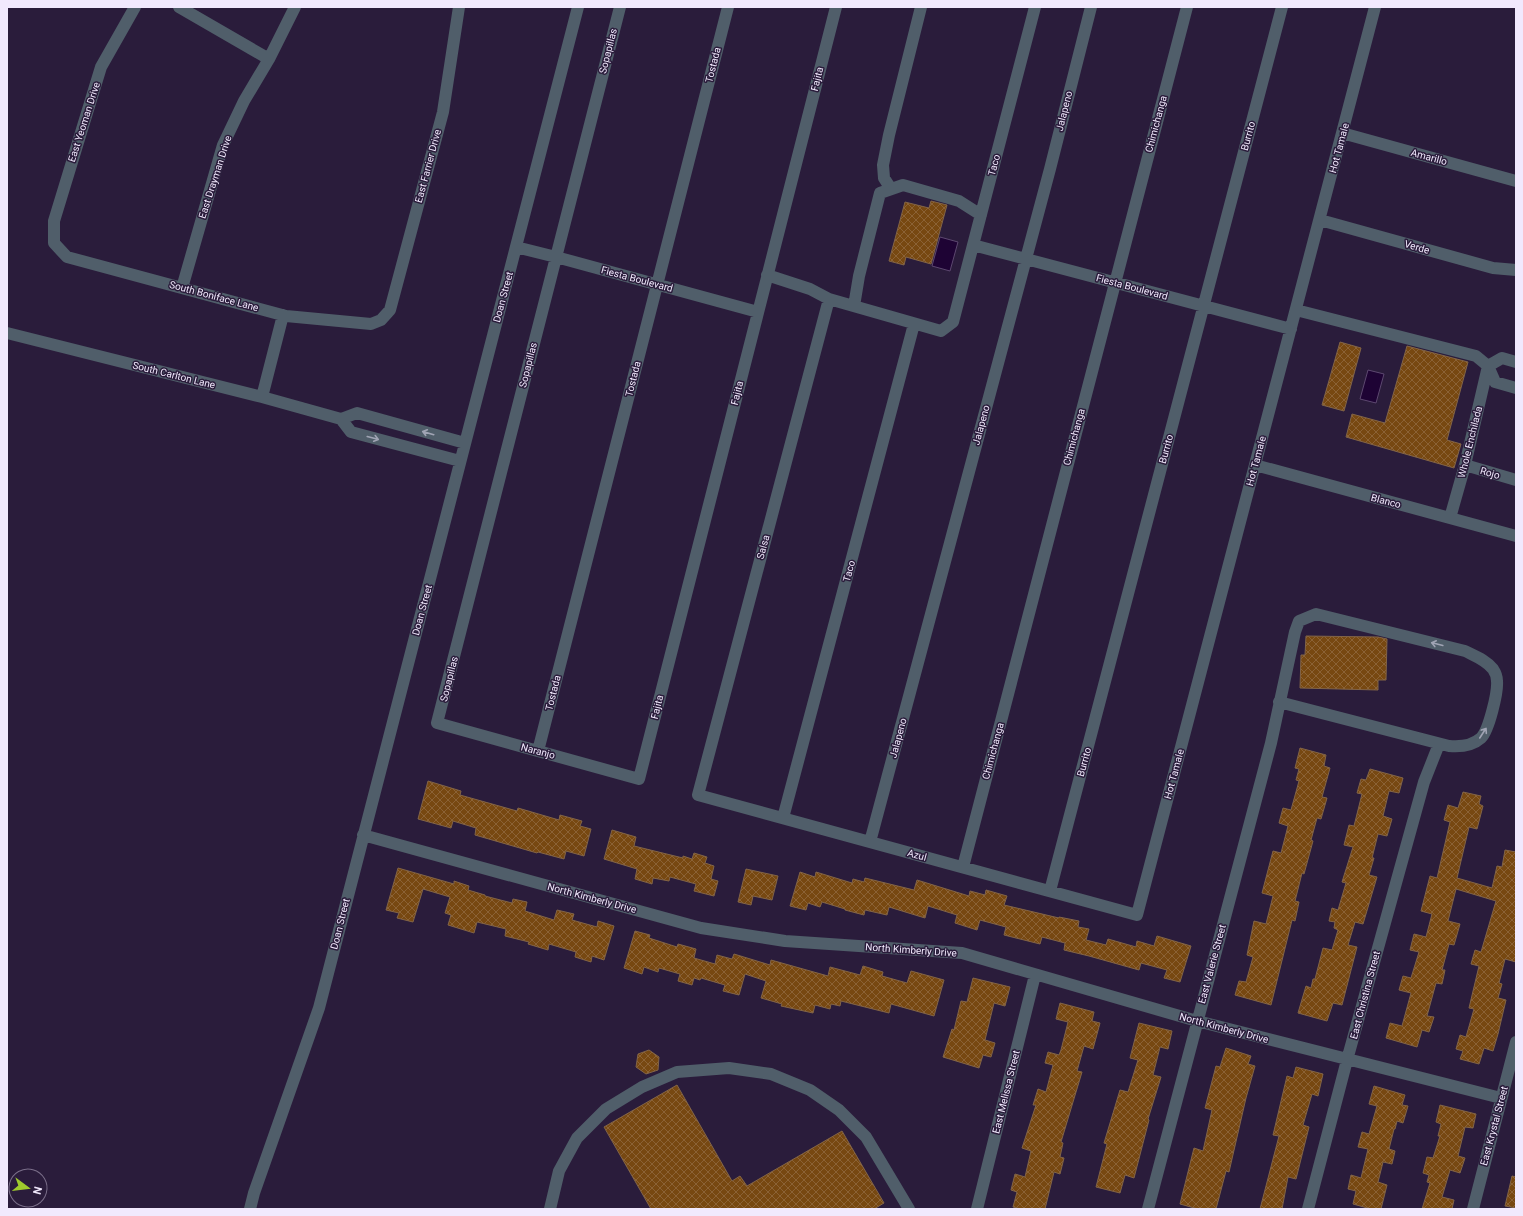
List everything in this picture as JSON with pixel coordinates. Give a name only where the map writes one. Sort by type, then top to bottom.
[{"type":"street","name":"East Yeoman Drive","points":[[54,243],[54,221],[101,67],[135,7]]},
{"type":"street","points":[[179,7],[269,59]]},
{"type":"street","name":"East Drayman Drive","points":[[182,288],[223,145],[244,101],[269,59],[295,7]]},
{"type":"street","name":"East Farrier Drive","points":[[381,320],[390,310],[443,112],[459,7]]},
{"type":"street","name":"Doan Street","points":[[250,1209],[254,1193],[318,1008],[578,7]]},
{"type":"street","name":"Sopapillas","points":[[437,723],[620,7]]},
{"type":"street","name":"Tostada","points":[[538,751],[728,7]]},
{"type":"street","name":"Fajita","points":[[639,779],[836,7]]},
{"type":"street","points":[[891,189],[884,178],[883,165],[890,128],[921,7]]},
{"type":"street","name":"Taco","points":[[783,818],[914,324],[941,331],[953,322],[1035,7]]},
{"type":"street","name":"Jalapeno","points":[[870,842],[1091,7]]},
{"type":"street","name":"Chimichanga","points":[[963,867],[1187,7]]},
{"type":"street","name":"Burrito","points":[[1050,891],[1282,7]]},
{"type":"street","name":"Hot Tamale","points":[[1137,915],[1375,7]]},
{"type":"street","name":"Amarillo","points":[[1342,133],[1516,181]]},
{"type":"street","points":[[854,306],[858,276],[880,193],[903,185],[959,201],[981,214]]},
{"type":"street","name":"Verde","points":[[1320,220],[1493,268],[1516,270]]},
{"type":"street","name":"South Boniface Lane","points":[[54,243],[67,257],[283,315],[370,324],[381,320]]},
{"type":"street","name":"Fiesta Boulevard","points":[[973,245],[1291,329]]},
{"type":"street","name":"Fiesta Boulevard","points":[[516,247],[758,312]]},
{"type":"street","points":[[767,275],[810,289],[828,299],[914,324]]},
{"type":"street","name":"Salsa","points":[[698,795],[828,299]]},
{"type":"street","points":[[1296,310],[1476,356],[1488,366],[1495,382],[1516,388]]},
{"type":"street","points":[[262,397],[283,315]]},
{"type":"street","name":"South Carlton Lane","points":[[7,333],[262,397],[341,419]]},
{"type":"street","points":[[1488,366],[1502,358],[1516,362]]},
{"type":"street","name":"Whole Enchilada","points":[[1450,518],[1465,465],[1488,366]]},
{"type":"street","points":[[460,460],[351,432],[341,419],[357,413],[465,443]]},
{"type":"street","name":"Blanco","points":[[1255,465],[1516,536]]},
{"type":"street","name":"Rojo","points":[[1465,465],[1516,480]]},
{"type":"street","name":"East Valerie Street","points":[[1148,1209],[1270,743],[1299,621],[1316,614],[1465,651],[1483,660],[1494,670],[1497,681],[1496,694],[1486,731],[1481,738],[1472,744],[1462,747],[1444,745]]},
{"type":"street","points":[[1279,702],[1444,745]]},
{"type":"street","name":"Naranjo","points":[[437,723],[639,779]]},
{"type":"street","name":"East Christina Street","points":[[1308,1209],[1347,1060],[1424,782],[1444,745]]},
{"type":"street","name":"Azul","points":[[698,795],[1137,915]]},
{"type":"street","name":"North Kimberly Drive","points":[[363,835],[701,928],[785,941],[962,953],[1198,1021],[1501,1098]]},
{"type":"street","name":"East Melissa Street","points":[[977,1209],[1035,975]]},
{"type":"street","name":"East Krystal Street","points":[[1473,1209],[1516,1042]]},
{"type":"street","points":[[550,1209],[559,1171],[578,1138],[606,1109],[642,1087],[677,1072],[729,1068],[772,1074],[810,1090],[839,1110],[866,1137],[909,1209]]},
{"type":"shaded area","points":[[940,237],[958,242],[950,271],[932,266]]},
{"type":"shaded area","points":[[1368,370],[1384,374],[1376,403],[1360,399]]},
{"type":"building","points":[[931,201],[947,205],[931,264],[906,257],[904,265],[889,261],[905,202],[929,208]]},
{"type":"building","points":[[1340,342],[1361,348],[1344,411],[1322,405]]},
{"type":"building","points":[[1407,346],[1468,362],[1447,440],[1461,444],[1454,468],[1346,437],[1352,414],[1385,423]]},
{"type":"building","points":[[1306,636],[1378,637],[1387,639],[1386,680],[1378,680],[1378,690],[1300,688],[1301,655],[1305,655]]},
{"type":"building","points":[[1300,748],[1326,755],[1324,766],[1330,768],[1322,797],[1327,798],[1321,819],[1317,818],[1311,840],[1313,841],[1304,874],[1302,873],[1295,901],[1299,902],[1295,921],[1292,920],[1271,1005],[1235,995],[1239,981],[1246,982],[1253,957],[1247,955],[1254,921],[1266,924],[1273,896],[1262,893],[1273,851],[1281,853],[1288,826],[1279,823],[1283,808],[1291,810],[1299,781],[1296,780],[1299,769],[1295,768]]},
{"type":"building","points":[[1370,769],[1403,778],[1399,793],[1389,791],[1383,816],[1392,819],[1387,836],[1378,834],[1372,858],[1374,858],[1369,875],[1377,877],[1363,924],[1355,922],[1348,945],[1357,947],[1342,1005],[1333,1003],[1327,1021],[1298,1013],[1306,986],[1311,988],[1313,979],[1315,979],[1323,948],[1332,950],[1338,930],[1334,928],[1335,922],[1329,921],[1332,908],[1338,910],[1346,883],[1342,882],[1353,847],[1344,845],[1349,825],[1354,826],[1362,794],[1357,793],[1361,779],[1366,780]]},
{"type":"building","points":[[428,781],[461,791],[460,795],[517,811],[518,808],[559,820],[560,815],[582,821],[580,826],[591,829],[584,856],[566,851],[564,859],[537,853],[475,835],[476,828],[453,821],[451,828],[418,819]]},
{"type":"building","points":[[1463,792],[1481,796],[1479,804],[1483,806],[1477,829],[1469,827],[1457,878],[1492,888],[1497,866],[1502,867],[1505,850],[1516,852],[1516,962],[1505,959],[1499,983],[1502,984],[1498,998],[1506,1000],[1498,1034],[1493,1051],[1484,1048],[1479,1064],[1460,1059],[1463,1051],[1456,1049],[1460,1035],[1466,1037],[1474,1009],[1469,1008],[1479,966],[1471,964],[1475,950],[1481,952],[1496,901],[1456,889],[1448,921],[1460,924],[1454,945],[1449,944],[1442,970],[1445,970],[1442,984],[1436,983],[1427,1016],[1434,1017],[1429,1032],[1422,1030],[1417,1047],[1386,1038],[1390,1023],[1402,1026],[1411,993],[1399,990],[1403,976],[1411,978],[1419,952],[1410,950],[1414,934],[1426,937],[1432,914],[1421,911],[1430,876],[1437,878],[1450,822],[1444,820],[1448,805],[1458,808]]},
{"type":"building","points":[[612,830],[636,837],[634,846],[683,858],[683,856],[692,859],[694,853],[707,857],[705,863],[714,866],[711,879],[718,881],[714,896],[694,891],[696,884],[670,877],[669,881],[653,878],[652,884],[635,879],[637,869],[604,859]]},
{"type":"building","points":[[398,868],[454,884],[454,881],[469,886],[468,890],[485,896],[512,903],[513,899],[527,902],[525,911],[554,920],[557,910],[574,914],[572,920],[597,927],[598,921],[614,926],[604,960],[592,956],[591,962],[575,957],[576,952],[549,944],[548,950],[528,944],[529,942],[505,936],[506,929],[477,922],[474,933],[448,925],[451,915],[445,913],[450,897],[423,889],[413,922],[397,918],[399,913],[386,910]]},
{"type":"building","points":[[746,869],[778,876],[772,900],[753,896],[751,905],[738,902]]},
{"type":"building","points":[[800,872],[815,877],[816,872],[852,883],[853,879],[864,882],[865,878],[914,890],[917,880],[969,896],[970,891],[985,895],[986,890],[1007,896],[1004,905],[1059,918],[1079,921],[1078,927],[1089,929],[1086,940],[1106,945],[1108,939],[1136,947],[1137,941],[1154,946],[1157,936],[1191,946],[1180,982],[1164,978],[1167,970],[1141,963],[1139,970],[1064,950],[1065,943],[1042,937],[1040,944],[1004,935],[1006,927],[980,920],[977,930],[955,923],[957,915],[928,906],[925,918],[889,907],[887,915],[865,910],[864,915],[822,902],[820,907],[808,903],[806,910],[790,906]]},
{"type":"building","points":[[635,931],[650,935],[649,938],[677,947],[678,944],[696,949],[694,958],[715,964],[717,955],[732,959],[734,954],[770,965],[771,960],[828,976],[830,967],[860,975],[863,966],[883,972],[882,976],[907,983],[911,971],[944,980],[934,1016],[891,1004],[889,1013],[841,1001],[840,1006],[831,1004],[830,1009],[815,1005],[813,1013],[781,1006],[782,1004],[761,998],[766,981],[745,974],[739,995],[723,991],[725,985],[701,978],[700,980],[694,978],[692,985],[678,981],[680,974],[659,968],[658,972],[644,967],[642,974],[624,968]]},
{"type":"building","points":[[973,978],[1010,987],[1005,1006],[994,1003],[985,1040],[995,1043],[991,1057],[983,1055],[979,1068],[943,1057],[952,1029],[954,1030],[961,1001],[967,1002]]},
{"type":"building","points":[[1060,1003],[1094,1012],[1092,1021],[1100,1023],[1093,1049],[1084,1046],[1077,1071],[1082,1072],[1061,1142],[1063,1143],[1060,1157],[1064,1158],[1060,1174],[1054,1172],[1045,1209],[1021,1209],[1013,1207],[1017,1192],[1011,1190],[1015,1174],[1025,1177],[1031,1151],[1022,1148],[1036,1105],[1033,1105],[1038,1089],[1046,1092],[1053,1065],[1045,1063],[1048,1052],[1059,1055],[1061,1050],[1068,1022],[1056,1019]]},
{"type":"building","points":[[1139,1023],[1172,1031],[1168,1049],[1160,1047],[1153,1075],[1161,1077],[1148,1119],[1149,1120],[1134,1178],[1125,1175],[1120,1193],[1096,1187],[1107,1144],[1104,1143],[1120,1090],[1128,1092],[1138,1060],[1130,1058]]},
{"type":"building","points":[[1226,1048],[1251,1056],[1248,1064],[1255,1066],[1229,1172],[1226,1171],[1216,1209],[1198,1209],[1180,1204],[1194,1148],[1203,1151],[1212,1110],[1205,1108],[1216,1066],[1220,1067]]},
{"type":"building","points":[[649,1050],[659,1057],[658,1070],[646,1074],[636,1067],[638,1054]]},
{"type":"building","points":[[1296,1067],[1323,1074],[1318,1096],[1312,1094],[1303,1125],[1309,1127],[1296,1179],[1288,1177],[1282,1209],[1260,1209],[1279,1136],[1273,1135],[1287,1076],[1293,1078]]},
{"type":"building","points":[[677,1085],[732,1181],[740,1176],[747,1186],[842,1131],[884,1203],[874,1209],[651,1209],[604,1127]]},
{"type":"building","points":[[1374,1086],[1405,1095],[1402,1105],[1408,1106],[1403,1123],[1397,1121],[1394,1129],[1389,1149],[1395,1151],[1392,1164],[1383,1162],[1378,1182],[1387,1185],[1381,1209],[1371,1209],[1353,1204],[1356,1191],[1348,1189],[1351,1175],[1361,1178],[1368,1149],[1358,1147],[1362,1132],[1369,1134],[1377,1106],[1369,1104]]},
{"type":"building","points":[[1440,1105],[1476,1114],[1473,1128],[1465,1127],[1458,1156],[1465,1158],[1460,1173],[1450,1170],[1442,1197],[1454,1200],[1452,1209],[1422,1209],[1430,1183],[1427,1182],[1429,1175],[1423,1173],[1427,1157],[1433,1158],[1440,1136],[1438,1136],[1441,1124],[1436,1122]]},
{"type":"building","points":[[1512,1176],[1516,1177],[1516,1208],[1505,1206]]}]
